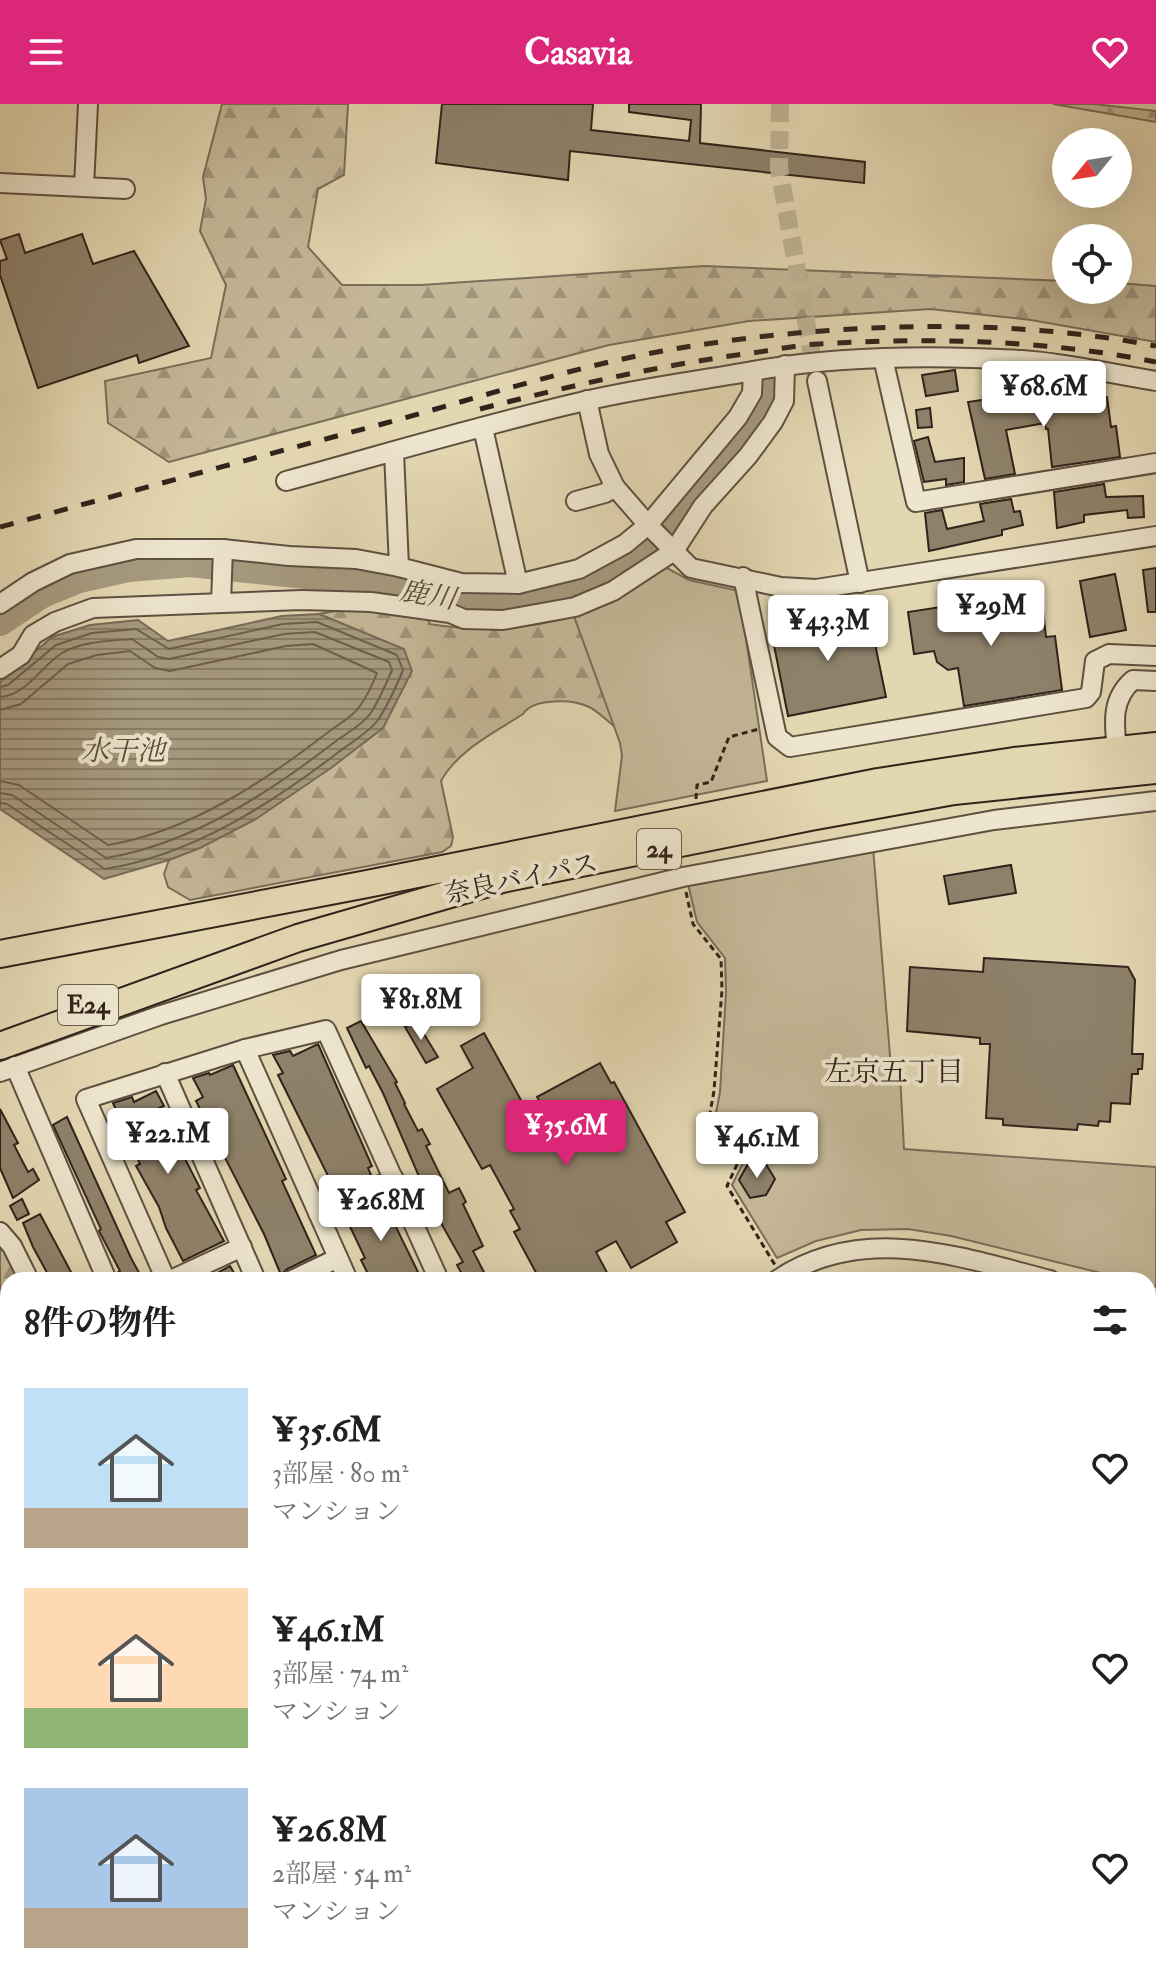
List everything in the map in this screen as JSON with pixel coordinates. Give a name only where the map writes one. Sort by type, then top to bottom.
[{"type":"highway","name":"奈良バイパス","points":[[0,956],[878,782],[953,769],[1156,746]]},
{"type":"highway","name":"奈良バイパス","points":[[5,1061],[175,983],[298,938],[502,879],[954,791],[1156,770]]},
{"type":"highway","name":"E24","points":[[0,1027],[175,983]]},
{"type":"street","points":[[84,187],[88,104]]},
{"type":"street","points":[[0,183],[125,189]]},
{"type":"street","points":[[883,358],[916,502],[1156,463]]},
{"type":"street","points":[[286,481],[587,400],[785,365],[883,358],[1025,360],[1156,381]]},
{"type":"street","points":[[0,604],[33,582],[70,564],[136,549],[223,549],[356,559],[461,583],[518,584],[579,569],[625,544],[660,538],[703,506],[748,456],[773,422],[784,401],[785,365]]},
{"type":"street","points":[[0,669],[21,655],[33,635],[73,614],[93,608],[302,600],[371,602],[450,613],[464,619],[503,620],[575,607],[613,591],[660,538],[752,393],[753,371]]},
{"type":"street","points":[[817,381],[860,583]]},
{"type":"street","points":[[587,400],[599,454],[615,487],[691,568],[781,587],[816,589],[1156,536]]},
{"type":"street","points":[[483,428],[518,584]]},
{"type":"street","points":[[394,452],[399,567]]},
{"type":"street","points":[[576,501],[615,487]]},
{"type":"street","points":[[221,603],[223,549]]},
{"type":"street","points":[[743,577],[777,737],[790,747],[1086,698],[1091,692],[1095,661],[1109,654],[1156,656]]},
{"type":"street","points":[[1117,750],[1115,708],[1121,691],[1133,680],[1156,681]]},
{"type":"street","points":[[103,1272],[5,1061],[341,960],[683,877],[994,820],[1156,801]]},
{"type":"street","points":[[164,1272],[86,1099],[245,1049],[326,1030],[435,1272]]},
{"type":"street","points":[[245,1049],[344,1272]]},
{"type":"street","points":[[165,1073],[253,1272]]},
{"type":"street","points":[[318,1213],[394,1179]]},
{"type":"street","points":[[0,1232],[12,1246],[25,1272]]},
{"type":"street","points":[[186,1272],[242,1247]]},
{"type":"street","points":[[776,1272],[844,1253],[882,1247],[923,1249],[1017,1272]]},
{"type":"street","points":[[309,1272],[338,1258]]},
{"type":"path","points":[[696,799],[697,785],[711,782],[729,737],[768,727]]},
{"type":"path","points":[[683,877],[693,924],[721,959],[722,990],[714,1091],[708,1124],[742,1154],[727,1186],[776,1272]]},
{"type":"green space","points":[[222,104],[348,104],[344,175],[318,189],[308,247],[342,285],[421,285],[704,266],[1052,280],[1052,304],[1132,304],[1132,284],[1156,286],[1156,342],[1031,320],[930,309],[749,321],[609,345],[169,462],[108,423],[105,381],[211,358],[226,285],[200,231],[206,199],[203,177]]},
{"type":"green space","points":[[1053,104],[1094,104],[1156,111],[1156,122]]},
{"type":"green space","points":[[665,567],[689,580],[739,591],[767,781],[615,811],[622,756],[620,743],[574,616],[626,592]]},
{"type":"green space","points":[[358,607],[430,616],[429,624],[466,628],[520,627],[574,616],[615,727],[589,707],[573,702],[544,703],[528,709],[478,743],[457,760],[441,781],[453,837],[451,846],[442,852],[190,900],[168,887],[164,874],[169,860],[254,818],[307,784],[383,728],[353,629],[319,614]]},
{"type":"green space","points":[[873,847],[891,1068],[900,1074],[904,1149],[1156,1167],[1156,1272],[1097,1272],[951,1236],[908,1229],[861,1230],[816,1241],[777,1258],[732,1185],[748,1153],[714,1123],[720,1092],[725,958],[697,922],[688,884]]},
{"type":"green space","points":[[0,1243],[17,1272],[0,1272]]},
{"type":"water","name":"水干池","points":[[319,614],[404,649],[412,671],[383,728],[256,819],[200,848],[104,879],[0,809],[0,682],[52,637],[90,625],[138,620],[168,641],[282,616]]},
{"type":"building","points":[[442,104],[593,104],[591,130],[689,141],[691,120],[629,112],[629,104],[701,104],[700,143],[865,162],[864,183],[570,151],[568,180],[436,163]]},
{"type":"building","points":[[19,234],[25,253],[82,234],[93,264],[134,251],[189,346],[139,363],[137,355],[38,388],[0,275],[0,261],[7,259],[0,240]]},
{"type":"building","points":[[955,370],[958,391],[926,396],[922,375]]},
{"type":"building","points":[[1068,391],[1070,401],[1107,397],[1111,427],[1116,426],[1120,457],[1052,467],[1045,423],[1006,430],[1015,474],[985,479],[968,402],[1034,392],[1034,396]]},
{"type":"building","points":[[930,408],[932,427],[918,428],[916,410]]},
{"type":"building","points":[[928,437],[935,462],[964,458],[964,482],[946,485],[946,479],[924,482],[914,441]]},
{"type":"building","points":[[1104,484],[1106,497],[1143,496],[1144,517],[1128,518],[1127,510],[1084,515],[1084,522],[1057,528],[1054,492]]},
{"type":"building","points":[[1011,499],[1014,512],[1020,511],[1023,525],[1002,530],[1002,535],[929,551],[925,513],[942,510],[947,529],[984,521],[980,504]]},
{"type":"building","points":[[1156,568],[1156,612],[1148,612],[1143,570]]},
{"type":"building","points":[[1115,574],[1126,630],[1090,637],[1080,581]]},
{"type":"building","points":[[1026,594],[1029,611],[1043,610],[1046,637],[1055,636],[1062,690],[964,706],[958,668],[948,670],[937,662],[934,651],[914,654],[908,612]]},
{"type":"building","points":[[868,610],[886,697],[788,716],[771,630]]},
{"type":"building","points":[[1011,865],[1016,893],[949,904],[944,876]]},
{"type":"building","points":[[984,958],[1128,967],[1135,980],[1132,1054],[1143,1054],[1142,1069],[1138,1069],[1138,1074],[1132,1074],[1130,1104],[1111,1103],[1110,1122],[1099,1121],[1098,1126],[1078,1124],[1077,1130],[1003,1125],[1003,1119],[986,1118],[990,1044],[980,1044],[980,1038],[907,1031],[910,967],[983,972]]},
{"type":"building","points":[[361,1021],[397,1082],[418,1131],[422,1129],[430,1144],[426,1146],[449,1193],[459,1188],[466,1202],[463,1204],[483,1246],[473,1251],[484,1272],[461,1272],[457,1265],[463,1262],[433,1209],[383,1093],[369,1066],[366,1068],[347,1028]]},
{"type":"building","points":[[416,1021],[438,1057],[426,1063],[405,1027]]},
{"type":"building","points":[[484,1033],[527,1111],[517,1116],[535,1147],[558,1134],[537,1097],[600,1063],[611,1083],[614,1082],[685,1212],[666,1222],[677,1242],[631,1268],[616,1241],[596,1252],[607,1272],[536,1272],[514,1232],[520,1229],[510,1211],[514,1209],[490,1165],[482,1169],[437,1089],[473,1068],[461,1046]]},
{"type":"building","points":[[318,1044],[372,1166],[368,1168],[371,1175],[336,1192],[278,1075],[283,1073],[273,1055],[290,1051],[293,1056]]},
{"type":"building","points":[[233,1065],[286,1179],[282,1181],[316,1255],[284,1272],[280,1272],[264,1234],[196,1101],[203,1097],[193,1078],[210,1075]]},
{"type":"building","points":[[156,1091],[164,1106],[159,1108],[200,1188],[196,1190],[224,1241],[183,1261],[159,1207],[136,1166],[140,1164],[113,1103],[132,1097],[134,1102]]},
{"type":"building","points":[[0,1109],[18,1143],[14,1145],[28,1172],[33,1169],[39,1180],[13,1198],[0,1168]]},
{"type":"building","points":[[67,1117],[139,1272],[118,1272],[53,1125]]},
{"type":"building","points":[[764,1161],[775,1179],[766,1195],[750,1198],[739,1180],[748,1164]]},
{"type":"building","points":[[22,1199],[29,1214],[17,1220],[10,1206]]},
{"type":"building","points":[[385,1199],[418,1272],[367,1272],[361,1260],[365,1258],[344,1214],[359,1208],[361,1212]]},
{"type":"building","points":[[40,1214],[71,1272],[47,1272],[23,1223]]},
{"type":"building","points":[[230,1266],[233,1272],[219,1272]]},
{"type":"waterway","name":"鹿川","points":[[0,622],[42,594],[79,579],[128,568],[190,563],[354,580],[418,589],[467,601],[506,601],[547,596],[588,584],[647,550],[668,530],[768,406],[771,382]]},
{"type":"tunnel","points":[[780,104],[779,168],[816,378]]},
{"type":"railway","points":[[0,527],[572,371],[686,347],[801,333],[921,327],[1041,331],[1156,346]]},
{"type":"railway","points":[[480,409],[649,370],[810,345],[902,341],[988,342],[1073,349],[1156,362]]},
{"type":"district","name":"左京五丁目","points":[[894,1071]]}]
